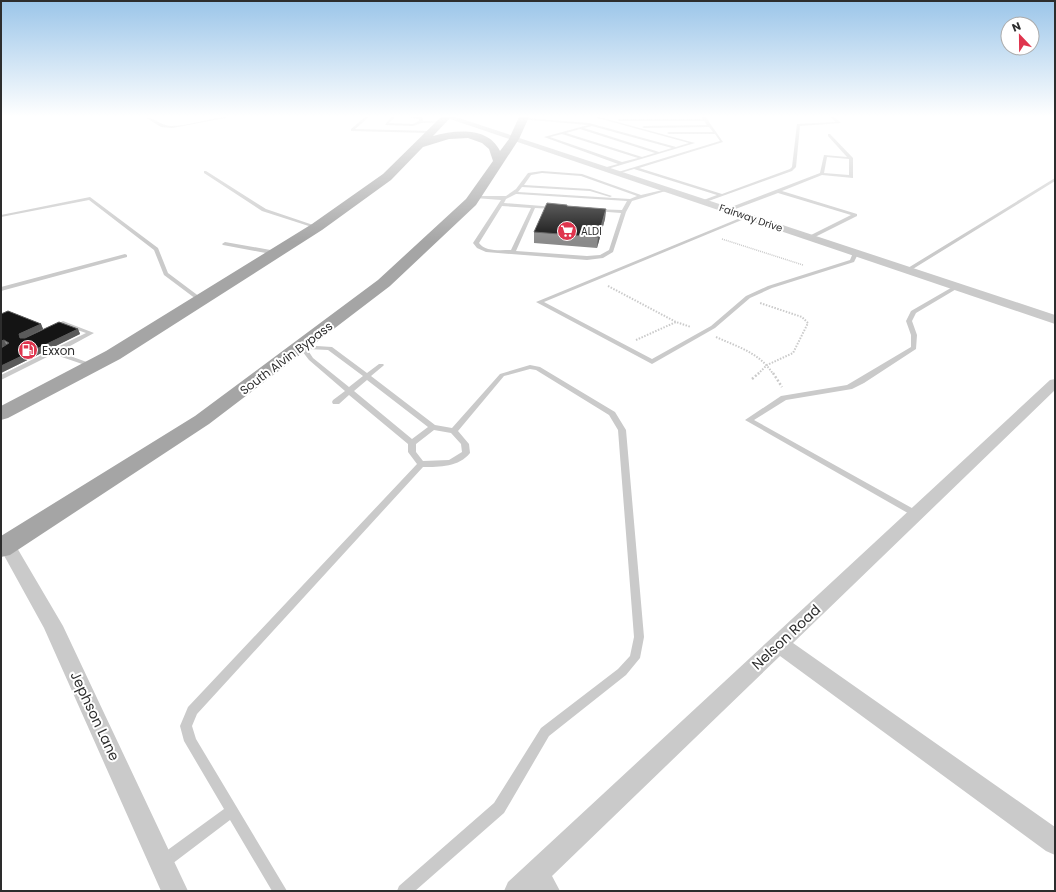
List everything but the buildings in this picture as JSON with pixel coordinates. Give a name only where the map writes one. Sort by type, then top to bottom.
[{"type":"main road","points":[[1,414],[92,366],[202,301],[316,227],[387,177],[405,159]]},
{"type":"main road","name":"South Alvin Bypass","points":[[4,547],[202,420],[302,347],[384,283],[475,197],[501,159]]},
{"type":"street","name":"Fairway Drive","points":[[573,159],[604,169],[620,168],[667,190],[1055,320]]},
{"type":"street","name":"Nelson Road","points":[[533,886],[779,644],[1055,383]]},
{"type":"street","name":"Jephson Lane","points":[[4,547],[53,626],[175,891]]},
{"type":"street","points":[[779,644],[1055,842]]},
{"type":"lane","points":[[598,159],[620,168],[635,168],[721,195]]},
{"type":"lane","points":[[620,168],[642,159]]},
{"type":"lane","points":[[635,168],[665,159]]},
{"type":"lane","points":[[703,202],[791,170],[794,167],[795,159]]},
{"type":"lane","points":[[822,174],[825,159]]},
{"type":"lane","points":[[728,210],[822,174],[851,177],[851,159]]},
{"type":"lane","points":[[205,172],[264,210],[316,227]]},
{"type":"lane","points":[[517,193],[530,174],[535,173],[582,175],[641,196]]},
{"type":"lane","points":[[906,271],[1055,178]]},
{"type":"lane","points":[[522,186],[590,190],[620,200]]},
{"type":"lane","points":[[630,200],[624,212],[611,251],[601,257],[587,258],[486,250],[479,247],[476,243],[504,199],[517,193],[630,200],[667,190]]},
{"type":"lane","points":[[777,191],[855,215],[808,238]]},
{"type":"lane","points":[[475,197],[504,199]]},
{"type":"lane","points":[[1,216],[90,198],[156,249],[166,274],[202,301]]},
{"type":"lane","points":[[500,204],[564,208]]},
{"type":"lane","points":[[513,252],[534,206]]},
{"type":"lane","points":[[586,210],[624,212]]},
{"type":"lane","points":[[747,217],[539,302],[652,362],[712,327],[746,298],[770,287],[852,261],[855,254]]},
{"type":"lane","points":[[225,244],[276,253]]},
{"type":"lane","points":[[1,289],[125,256]]},
{"type":"lane","points":[[916,514],[749,420],[784,398],[848,387],[861,381],[914,348],[914,335],[909,321],[913,312],[956,287]]},
{"type":"lane","points":[[1,378],[16,368],[70,341],[91,333],[63,323],[44,332]]},
{"type":"lane","points":[[280,891],[190,742],[186,726],[192,711],[421,464],[443,465],[458,461],[466,453],[465,444],[454,431],[433,427],[330,348],[302,347]]},
{"type":"lane","points":[[302,347],[312,359],[412,443],[412,452],[421,464]]},
{"type":"lane","points":[[54,350],[92,366]]},
{"type":"lane","points":[[336,402],[381,365]]},
{"type":"lane","points":[[404,891],[500,808],[545,732],[622,672],[635,658],[639,637],[622,430],[612,414],[538,368],[530,367],[502,375],[454,431]]},
{"type":"lane","points":[[412,443],[433,427]]},
{"type":"lane","points":[[162,863],[232,811]]},
{"type":"path","points":[[704,234],[740,243],[820,271]]},
{"type":"path","points":[[746,298],[802,317],[808,323],[793,353],[767,365],[752,379]]},
{"type":"path","points":[[622,346],[676,322]]},
{"type":"place","name":"ALDI","points":[[567,231]]},
{"type":"place","name":"Exxon","points":[[28,350]]}]
